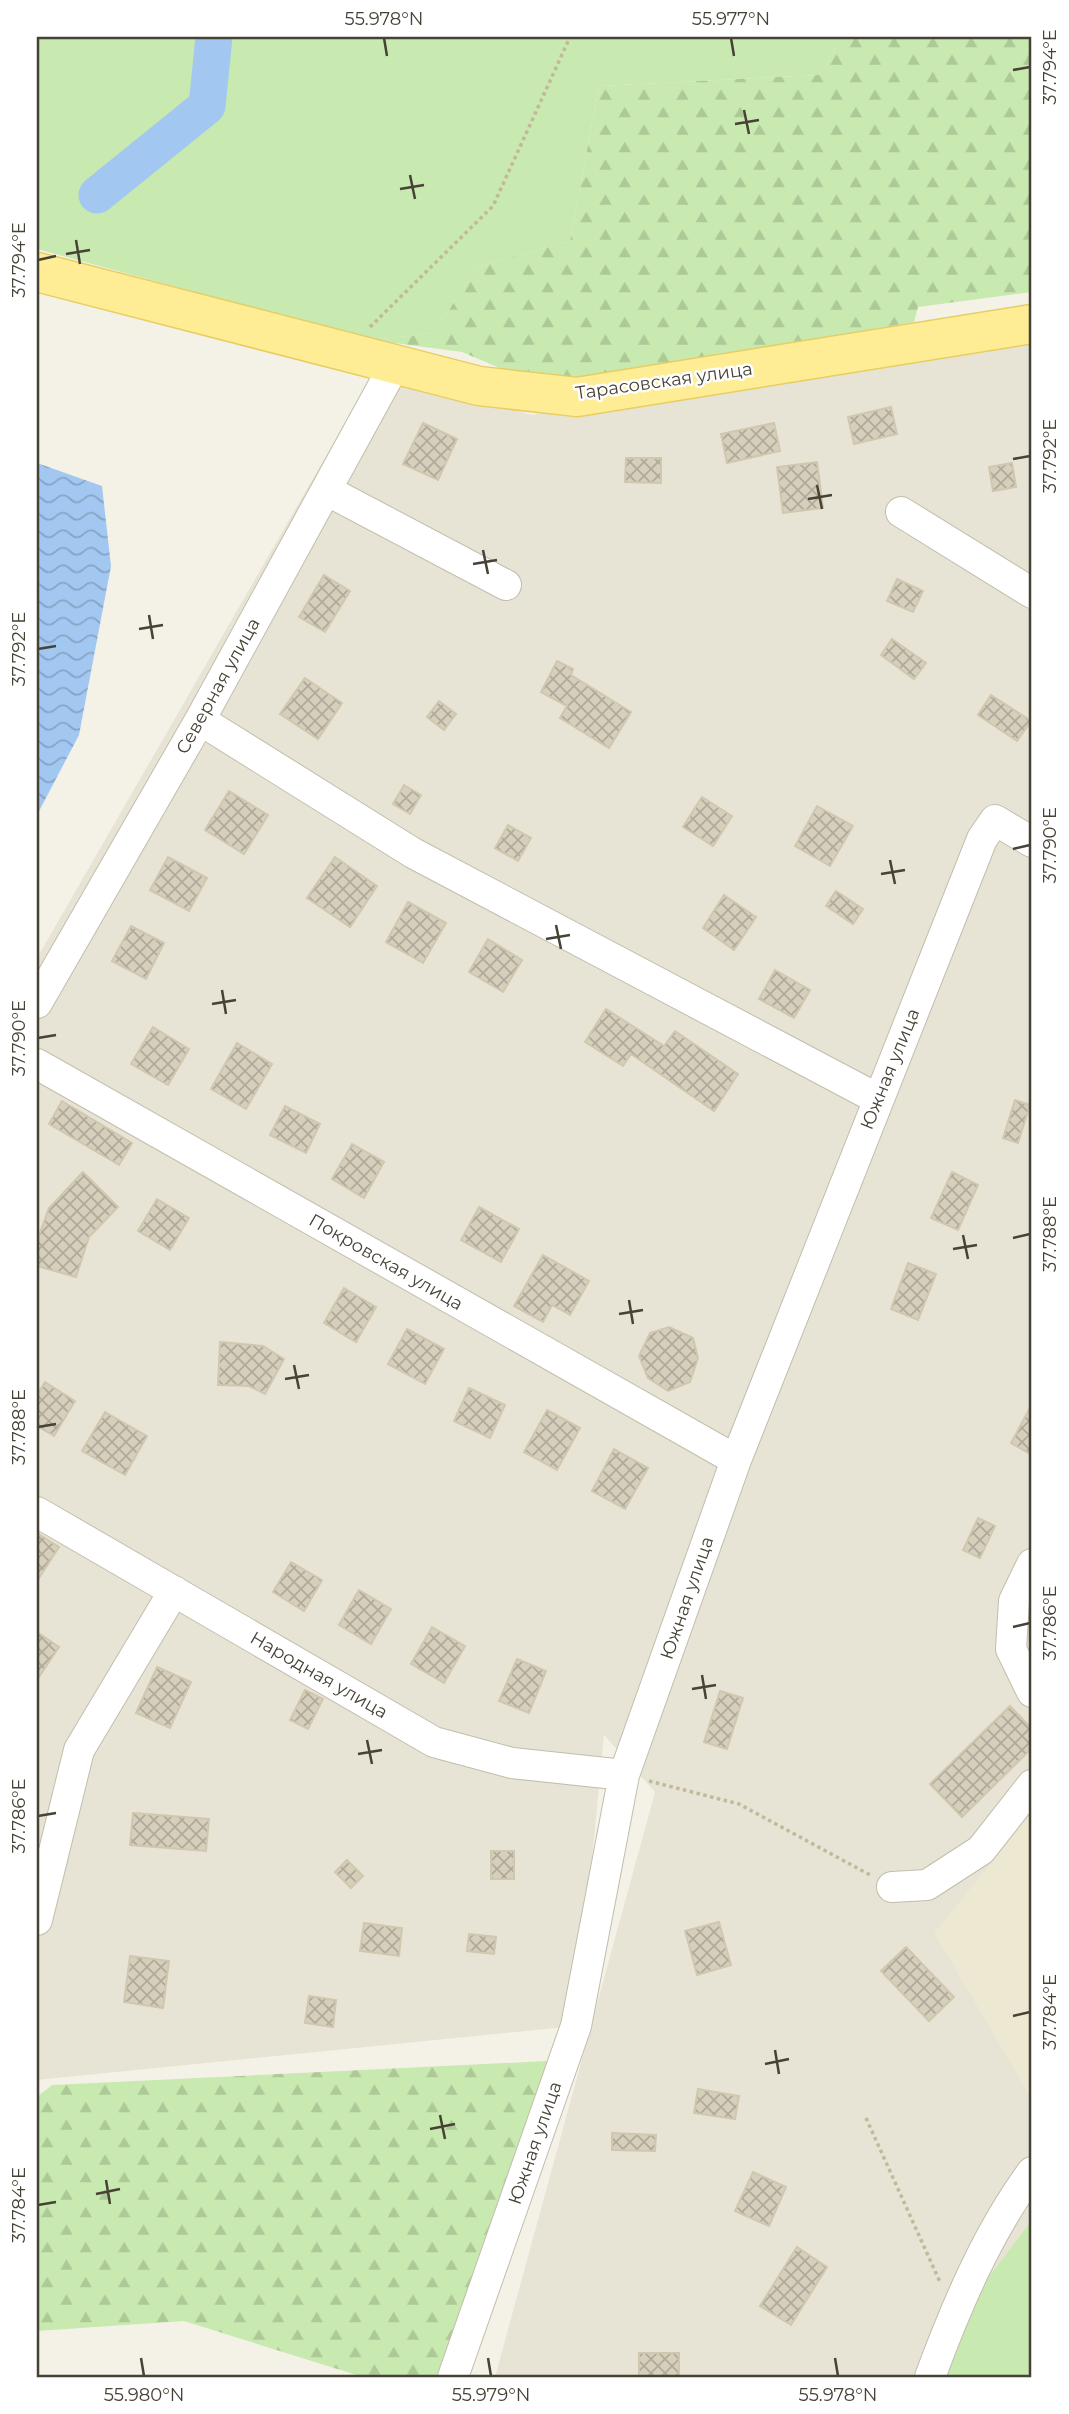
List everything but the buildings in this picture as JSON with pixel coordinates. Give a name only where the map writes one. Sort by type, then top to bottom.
[{"type":"main road","name":"Тарасовская улица","points":[[37,272],[479,386],[577,397],[1032,324]]},
{"type":"street","name":"Северная улица","points":[[37,1003],[200,720],[394,366]]},
{"type":"street","points":[[326,490],[506,585]]},
{"type":"street","points":[[901,512],[1032,593]]},
{"type":"street","points":[[200,720],[413,853],[878,1099]]},
{"type":"street","name":"Южная улица","points":[[453,2377],[576,2026],[624,1775],[736,1460],[982,839],[995,820],[1032,842]]},
{"type":"street","name":"Покровская улица","points":[[37,1064],[736,1460]]},
{"type":"street","name":"Народная улица","points":[[37,1512],[434,1742],[512,1763],[624,1775]]},
{"type":"street","points":[[1032,1564],[1014,1601],[1011,1648],[1032,1692]]},
{"type":"street","points":[[37,1920],[79,1750],[174,1591]]},
{"type":"street","points":[[892,1887],[928,1885],[981,1850],[1032,1785]]},
{"type":"street","points":[[930,2377],[954,2313],[1015,2195],[1032,2172]]},
{"type":"path","points":[[343,352],[493,206],[570,37]]},
{"type":"path","points":[[624,1775],[692,1790],[738,1804],[892,1887]]},
{"type":"path","points":[[866,2118],[954,2313]]},
{"type":"shaded area","points":[[1032,328],[1032,2288],[918,2377],[495,2377],[655,1792],[604,1735],[576,2026],[37,2080],[37,958],[364,390],[386,373],[531,415]]},
{"type":"shaded area","points":[[1032,1813],[1032,2099],[934,1933]]},
{"type":"green space","points":[[37,37],[843,37],[819,75],[599,86],[570,241],[477,267],[434,333],[372,340],[37,249]]},
{"type":"green space","points":[[843,37],[1032,37],[1032,292],[918,307],[914,322],[580,379],[507,371],[462,352],[372,340],[434,333],[477,267],[570,241],[599,86],[819,75]]},
{"type":"green space","points":[[548,2061],[466,2377],[363,2377],[184,2321],[37,2331],[37,2097],[52,2085]]},
{"type":"green space","points":[[1032,2220],[1032,2377],[937,2377],[960,2315]]},
{"type":"water","points":[[37,463],[102,486],[111,566],[79,735],[37,815]]},
{"type":"waterway","points":[[97,195],[207,106],[214,37]]}]
